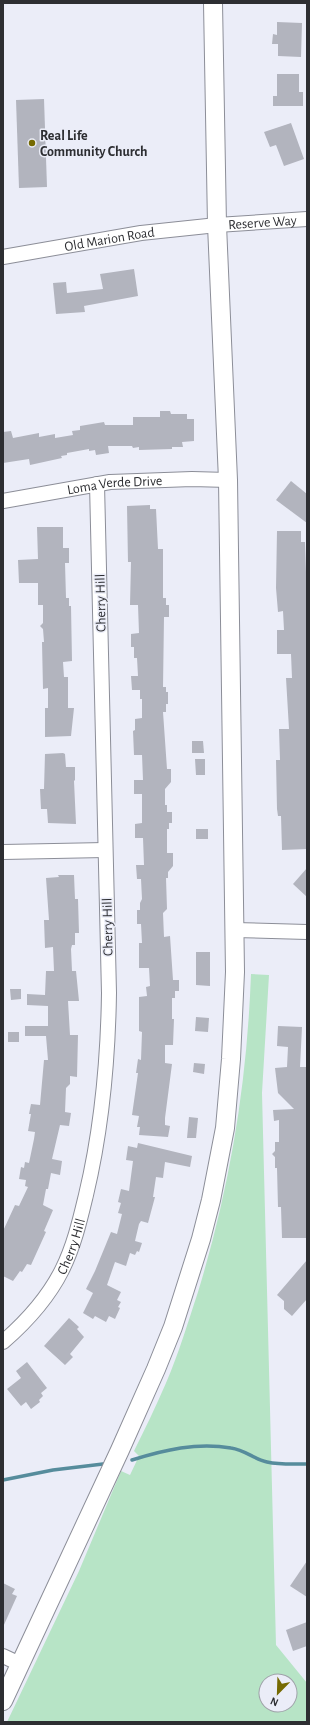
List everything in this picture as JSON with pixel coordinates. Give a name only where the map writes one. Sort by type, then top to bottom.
[{"type":"main road","points":[[3,1701],[156,1370],[182,1300],[201,1239],[211,1200],[225,1128],[235,1006],[228,480],[217,225],[213,3]]},
{"type":"street","name":"Reserve Way","points":[[217,225],[307,219]]},
{"type":"street","name":"Old Marion Road","points":[[3,257],[141,233],[217,225]]},
{"type":"street","name":"Loma Verde Drive","points":[[3,501],[97,484],[146,480],[228,480]]},
{"type":"street","name":"Cherry Hill","points":[[3,1342],[38,1306],[62,1270],[76,1232],[89,1181],[103,1099],[108,1033],[97,484]]},
{"type":"street","points":[[3,852],[105,850]]},
{"type":"street","points":[[234,930],[307,932]]},
{"type":"street","points":[[3,1656],[20,1664]]},
{"type":"green space","points":[[251,974],[269,975],[262,1093],[276,1645],[307,1683],[307,1722],[7,1722],[79,1571],[121,1471],[130,1475],[139,1456],[134,1451],[166,1383],[183,1338],[209,1253],[228,1174],[246,1055]]},
{"type":"building","points":[[277,22],[302,23],[301,57],[278,56],[278,44],[272,44],[273,34],[277,35]]},
{"type":"building","points":[[277,74],[299,74],[299,92],[303,92],[303,106],[273,106],[273,96],[277,96]]},
{"type":"building","name":"Real Life Community Church","points":[[44,99],[47,187],[19,188],[16,100]]},
{"type":"building","points":[[291,123],[304,159],[284,166],[276,145],[270,147],[264,132]]},
{"type":"building","points":[[134,269],[138,296],[84,306],[85,312],[56,314],[53,283],[66,282],[67,293],[103,289],[100,274]]},
{"type":"building","points":[[160,411],[170,411],[171,414],[187,414],[187,419],[194,419],[194,441],[182,442],[183,447],[172,447],[172,449],[139,450],[139,447],[133,448],[132,446],[108,446],[109,453],[96,455],[95,450],[89,451],[89,449],[67,453],[67,455],[61,456],[62,458],[30,465],[29,459],[3,463],[3,432],[11,431],[13,438],[39,433],[39,437],[55,434],[55,438],[73,435],[72,431],[80,430],[80,426],[104,422],[105,425],[133,425],[133,417],[160,417]]},
{"type":"building","points":[[291,481],[307,494],[307,523],[276,500]]},
{"type":"building","points":[[150,505],[150,509],[156,509],[158,549],[163,549],[163,598],[166,598],[166,605],[169,605],[169,617],[164,617],[163,687],[166,687],[166,692],[168,692],[168,704],[166,704],[166,712],[163,712],[167,769],[171,769],[171,782],[165,789],[165,805],[167,805],[167,812],[172,812],[172,823],[169,823],[169,829],[167,829],[167,853],[173,853],[173,866],[168,872],[168,878],[166,878],[167,909],[163,913],[164,937],[170,936],[173,980],[179,980],[179,991],[175,991],[175,998],[172,998],[172,1019],[174,1019],[173,1045],[165,1045],[165,1063],[172,1064],[165,1118],[165,1125],[170,1126],[168,1137],[139,1135],[140,1127],[137,1127],[139,1116],[132,1115],[138,1073],[136,1073],[138,1059],[141,1060],[142,1032],[139,1031],[139,997],[147,996],[146,987],[150,986],[149,968],[139,968],[139,943],[142,943],[141,924],[137,924],[137,910],[140,910],[140,903],[142,899],[141,879],[137,879],[136,865],[144,865],[143,838],[135,838],[135,824],[142,823],[142,794],[134,794],[134,780],[143,780],[142,755],[134,755],[133,731],[135,730],[135,719],[142,718],[142,699],[140,699],[140,690],[132,690],[131,676],[138,676],[137,658],[134,658],[134,647],[131,647],[131,634],[139,633],[138,605],[130,605],[131,562],[128,562],[127,506]]},
{"type":"building","points":[[37,527],[63,527],[63,548],[69,548],[69,563],[65,563],[66,598],[69,598],[69,606],[71,606],[72,661],[63,662],[64,677],[68,677],[68,708],[74,708],[71,736],[45,737],[45,708],[48,708],[48,688],[43,689],[42,642],[44,642],[43,629],[40,626],[43,623],[43,605],[38,605],[38,583],[19,583],[18,560],[38,559]]},
{"type":"building","points":[[277,531],[301,531],[301,542],[305,542],[307,572],[307,849],[282,850],[281,816],[278,816],[277,809],[276,760],[280,760],[279,729],[289,729],[286,678],[292,678],[291,654],[277,654],[277,630],[284,630],[283,611],[278,612],[276,588]]},
{"type":"building","points":[[192,741],[203,741],[204,753],[192,753]]},
{"type":"building","points":[[45,754],[65,754],[66,767],[75,767],[74,781],[76,824],[48,823],[47,809],[41,809],[40,789],[44,789]]},
{"type":"building","points":[[195,759],[205,759],[205,775],[196,775]]},
{"type":"building","points":[[196,829],[208,829],[208,839],[196,839]]},
{"type":"building","points":[[307,868],[307,897],[293,884]]},
{"type":"building","points":[[58,875],[74,875],[75,899],[78,899],[79,933],[75,933],[75,945],[72,945],[71,949],[72,971],[76,971],[79,1001],[68,1001],[70,1035],[78,1035],[77,1077],[70,1076],[70,1084],[66,1088],[65,1112],[71,1113],[69,1126],[60,1125],[52,1159],[62,1161],[60,1175],[51,1173],[43,1205],[53,1210],[44,1231],[46,1232],[31,1265],[27,1264],[22,1272],[20,1271],[13,1281],[3,1276],[3,1231],[15,1205],[19,1206],[28,1187],[25,1186],[26,1180],[19,1179],[21,1167],[24,1168],[25,1162],[29,1163],[34,1139],[35,1132],[28,1131],[31,1114],[29,1114],[31,1104],[40,1105],[44,1060],[48,1060],[46,1036],[25,1036],[25,1026],[48,1026],[48,1006],[27,1005],[27,994],[45,995],[46,971],[54,971],[53,947],[45,948],[44,920],[49,920],[46,878],[59,877]]},
{"type":"building","points":[[196,952],[210,952],[210,986],[196,985]]},
{"type":"building","points":[[10,989],[21,989],[21,999],[11,1000]]},
{"type":"building","points":[[196,1017],[209,1018],[208,1032],[195,1031]]},
{"type":"building","points":[[278,1026],[302,1027],[300,1067],[307,1067],[306,1238],[282,1238],[281,1207],[278,1207],[277,1168],[275,1168],[275,1157],[272,1154],[275,1151],[275,1142],[279,1142],[279,1120],[274,1121],[273,1110],[294,1109],[278,1093],[275,1068],[287,1067],[288,1047],[277,1046]]},
{"type":"building","points":[[8,1032],[19,1032],[19,1042],[8,1042]]},
{"type":"building","points":[[194,1063],[205,1064],[204,1074],[193,1072]]},
{"type":"building","points":[[189,1117],[198,1118],[196,1138],[187,1138]]},
{"type":"building","points":[[138,1143],[192,1156],[190,1167],[165,1162],[163,1178],[156,1177],[153,1197],[155,1197],[148,1223],[141,1221],[135,1241],[142,1243],[139,1252],[137,1251],[135,1255],[130,1253],[126,1266],[115,1262],[107,1285],[121,1292],[117,1300],[121,1302],[115,1319],[109,1316],[106,1322],[95,1316],[93,1319],[83,1313],[93,1293],[86,1289],[111,1232],[117,1234],[122,1214],[118,1213],[121,1203],[118,1202],[121,1189],[129,1191],[133,1161],[126,1160],[128,1146],[137,1148]]},
{"type":"building","points":[[307,1260],[307,1299],[292,1316],[284,1309],[284,1301],[277,1295]]},
{"type":"building","points":[[69,1318],[79,1327],[77,1329],[84,1337],[70,1354],[73,1357],[65,1365],[44,1346]]},
{"type":"building","points":[[27,1362],[47,1388],[41,1393],[43,1396],[39,1400],[40,1402],[31,1409],[26,1402],[21,1406],[7,1389],[21,1378],[16,1371]]},
{"type":"building","points":[[307,1561],[307,1597],[290,1586]]},
{"type":"building","points":[[3,1583],[15,1589],[12,1594],[17,1596],[3,1627]]},
{"type":"building","points":[[307,1622],[307,1646],[293,1651],[286,1630]]},
{"type":"waterway","points":[[132,1460],[168,1450],[218,1446],[236,1449],[262,1461],[272,1463],[307,1464]]},
{"type":"waterway","points":[[3,1480],[53,1470],[103,1464]]},
{"type":"place","name":"Real Life Community Church","points":[[32,143]]}]
